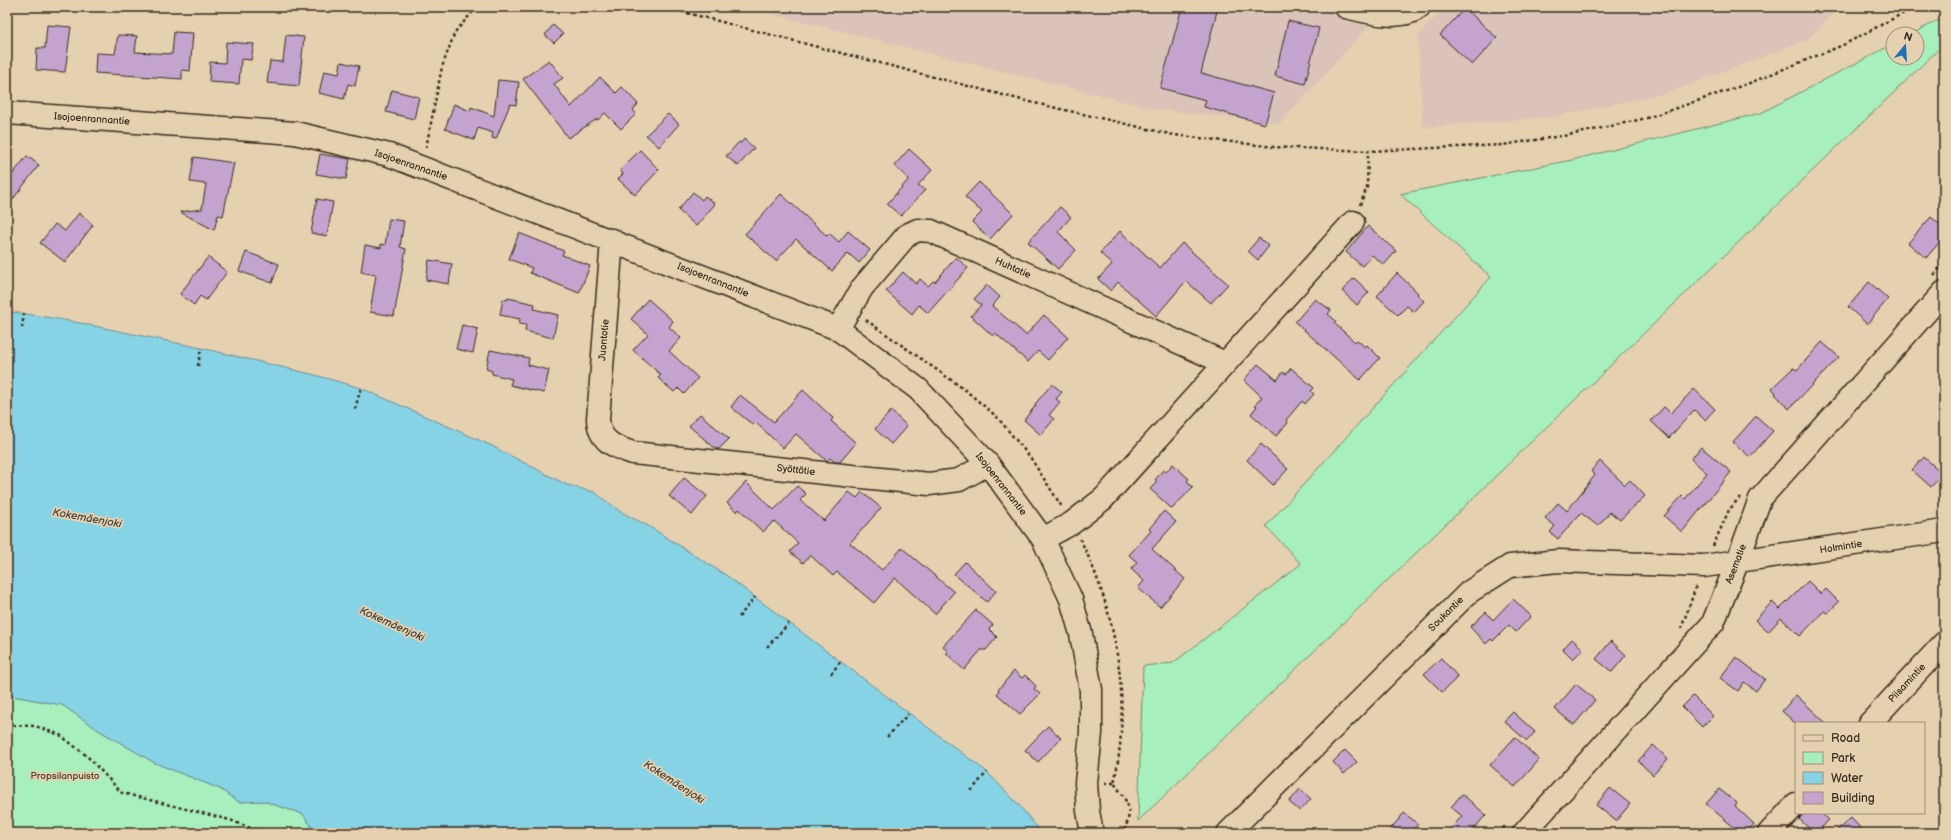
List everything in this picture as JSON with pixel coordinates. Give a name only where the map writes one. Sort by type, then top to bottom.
[{"type":"street","points":[[1346,7],[1370,14],[1396,15],[1419,7]]},
{"type":"street","name":"Isojoenrannantie","points":[[7,113],[296,133],[389,155],[612,240],[843,320],[918,389],[988,464],[1043,539],[1071,599],[1081,634],[1091,690],[1091,733],[1086,783],[1088,811],[1092,833]]},
{"type":"street","points":[[1043,539],[1072,523],[1103,499],[1353,222]]},
{"type":"street","name":"Huhtatie","points":[[843,320],[862,288],[907,235],[918,230],[931,231],[1225,363]]},
{"type":"street","name":"Juontotie","points":[[604,437],[598,430],[598,419],[612,240]]},
{"type":"street","name":"Asematie","points":[[1524,833],[1713,623],[1760,499],[1944,292]]},
{"type":"street","name":"Syöttötie","points":[[604,437],[616,448],[633,453],[929,484],[959,480],[988,464]]},
{"type":"street","name":"Holmintie","points":[[1737,563],[1944,532]]},
{"type":"street","name":"Soukantie","points":[[1228,833],[1469,592],[1510,566],[1558,561],[1704,566],[1737,563]]},
{"type":"street","name":"Piisamintie","points":[[1871,722],[1944,643]]},
{"type":"street","points":[[1769,833],[1795,805]]},
{"type":"path","points":[[426,148],[442,67],[455,32],[477,7]]},
{"type":"path","points":[[664,7],[1026,102],[1174,135],[1274,147],[1368,151],[1502,145],[1575,134],[1647,118],[1747,84],[1843,45],[1915,7]]},
{"type":"path","points":[[420,146],[430,149]]},
{"type":"path","points":[[1353,222],[1367,187],[1368,151]]},
{"type":"path","points":[[22,328],[24,313]]},
{"type":"path","points":[[843,320],[872,323],[964,389],[997,417],[1030,458],[1072,523],[1093,564],[1112,628],[1122,694],[1120,754],[1114,782],[1127,801],[1128,822],[1123,833]]},
{"type":"path","points":[[198,366],[201,348]]},
{"type":"path","points":[[356,409],[361,388]]},
{"type":"path","points":[[739,617],[755,597]]},
{"type":"path","points":[[767,647],[788,623]]},
{"type":"path","points":[[831,674],[840,662]]},
{"type":"path","points":[[887,738],[908,714]]},
{"type":"path","points":[[7,725],[35,726],[60,735],[87,756],[122,793],[230,820],[263,833]]},
{"type":"path","points":[[971,791],[987,772]]},
{"type":"shaded area","points":[[744,7],[1386,7],[1280,123],[1155,109]]},
{"type":"shaded area","points":[[1445,7],[1838,7],[1808,39],[1671,92],[1553,117],[1423,127],[1418,36]]},
{"type":"green space","points":[[1944,17],[1944,44],[1925,62],[1925,27]]},
{"type":"green space","points":[[1885,48],[1885,66],[1921,66],[1138,821],[1143,666],[1173,663],[1301,564],[1266,526],[1491,277],[1400,194],[1572,160],[1761,113]]},
{"type":"green space","name":"Propsilanpuisto","points":[[7,695],[62,705],[100,731],[155,763],[220,789],[239,802],[263,801],[303,814],[316,833],[7,833]]},
{"type":"water","name":"Kokemäenjoki","points":[[7,311],[70,321],[201,348],[315,375],[361,388],[488,444],[567,485],[594,492],[621,512],[650,527],[727,576],[987,772],[1017,803],[1042,833],[316,833],[303,814],[263,801],[239,802],[220,789],[155,763],[100,731],[62,705],[7,695]]},
{"type":"building","points":[[1182,7],[1218,7],[1201,73],[1274,93],[1265,124],[1204,107],[1206,100],[1160,88]]},
{"type":"building","points":[[1465,8],[1497,38],[1472,65],[1440,35]]},
{"type":"building","points":[[1288,21],[1319,28],[1305,84],[1275,76]]},
{"type":"building","points":[[47,25],[71,27],[65,72],[36,70],[37,48],[45,48]]},
{"type":"building","points":[[553,25],[563,34],[554,43],[545,35]]},
{"type":"building","points":[[174,32],[193,33],[190,71],[182,70],[182,79],[95,73],[96,53],[115,54],[118,35],[137,36],[135,52],[172,54]]},
{"type":"building","points":[[286,35],[304,37],[299,86],[267,83],[270,61],[283,62]]},
{"type":"building","points":[[226,42],[254,44],[251,60],[241,59],[239,84],[209,82],[210,62],[225,63]]},
{"type":"building","points":[[549,60],[563,78],[554,84],[571,107],[600,77],[616,93],[622,87],[638,104],[633,110],[636,114],[621,129],[605,113],[598,120],[597,119],[568,138],[523,79]]},
{"type":"building","points":[[341,62],[359,66],[355,86],[348,84],[344,99],[319,93],[324,71],[339,74]]},
{"type":"building","points":[[498,80],[519,82],[516,105],[510,104],[496,139],[492,138],[493,133],[478,128],[474,140],[445,129],[454,104],[470,111],[471,107],[494,116]]},
{"type":"building","points":[[392,90],[419,97],[414,119],[386,112]]},
{"type":"building","points":[[668,114],[679,124],[659,147],[646,135]]},
{"type":"building","points":[[744,139],[754,148],[738,166],[726,156],[739,142],[741,143]]},
{"type":"building","points":[[909,149],[932,170],[918,185],[925,190],[901,216],[887,204],[909,179],[894,166]]},
{"type":"building","points":[[640,150],[659,170],[635,195],[618,179],[623,174],[620,170]]},
{"type":"building","points":[[320,154],[350,159],[346,179],[316,174]]},
{"type":"building","points":[[27,156],[39,165],[7,207],[7,181]]},
{"type":"building","points":[[194,157],[234,163],[223,216],[218,215],[214,230],[180,212],[202,209],[206,184],[190,182]]},
{"type":"building","points":[[979,182],[1013,214],[990,239],[972,222],[982,212],[965,197]]},
{"type":"building","points":[[693,192],[702,200],[705,196],[715,204],[696,226],[678,210]]},
{"type":"building","points":[[781,194],[827,236],[829,233],[839,242],[848,231],[870,250],[859,263],[848,253],[832,271],[796,239],[776,261],[745,234]]},
{"type":"building","points":[[317,199],[333,202],[327,236],[311,233]]},
{"type":"building","points":[[1060,207],[1071,217],[1058,232],[1076,250],[1058,269],[1028,242]]},
{"type":"building","points":[[79,213],[93,225],[65,262],[40,243],[55,224],[65,231]]},
{"type":"building","points":[[1931,217],[1944,228],[1944,237],[1926,258],[1908,243]]},
{"type":"building","points":[[389,219],[404,221],[400,247],[406,249],[394,316],[370,312],[376,275],[361,272],[365,245],[381,248],[381,244],[385,245]]},
{"type":"building","points":[[1368,226],[1396,251],[1384,265],[1372,255],[1362,266],[1346,252]]},
{"type":"building","points":[[1120,231],[1160,268],[1182,243],[1228,284],[1211,303],[1186,281],[1156,316],[1118,282],[1111,291],[1098,279],[1112,264],[1100,253]]},
{"type":"building","points":[[519,233],[564,251],[562,255],[590,266],[579,293],[530,273],[532,268],[509,259]]},
{"type":"building","points":[[1259,238],[1269,246],[1258,260],[1248,251]]},
{"type":"building","points":[[246,252],[279,264],[272,283],[239,271]]},
{"type":"building","points":[[208,257],[227,272],[206,300],[200,296],[194,305],[180,294]]},
{"type":"building","points":[[956,257],[968,268],[928,313],[919,305],[912,314],[886,291],[903,272],[916,284],[920,279],[928,286],[933,281],[935,282]]},
{"type":"building","points":[[429,260],[452,264],[449,284],[426,280]]},
{"type":"building","points":[[1397,273],[1418,293],[1417,294],[1424,301],[1414,312],[1407,306],[1398,315],[1377,296]]},
{"type":"building","points":[[1354,278],[1369,292],[1357,305],[1342,291]]},
{"type":"building","points":[[1869,282],[1888,299],[1867,324],[1848,307]]},
{"type":"building","points":[[987,285],[1000,297],[992,306],[1026,335],[1044,315],[1068,337],[1048,360],[1038,351],[1028,362],[995,333],[993,336],[971,316],[981,305],[974,299]]},
{"type":"building","points":[[508,298],[535,304],[534,309],[558,315],[553,338],[525,331],[526,325],[519,324],[520,319],[500,315],[503,299],[507,300]]},
{"type":"building","points":[[648,299],[673,321],[669,327],[681,338],[669,351],[698,378],[684,394],[678,388],[674,392],[658,378],[661,375],[633,350],[648,334],[631,319]]},
{"type":"building","points":[[1315,299],[1331,310],[1328,314],[1336,321],[1334,323],[1355,342],[1357,340],[1365,347],[1367,345],[1380,358],[1360,380],[1295,322]]},
{"type":"building","points":[[462,325],[478,329],[473,353],[456,349]]},
{"type":"building","points":[[1822,342],[1839,357],[1789,409],[1775,394],[1776,393],[1772,388],[1793,368],[1797,370]]},
{"type":"building","points":[[490,350],[529,358],[528,365],[549,370],[544,393],[510,385],[512,379],[492,374],[492,371],[486,369]]},
{"type":"building","points":[[1258,364],[1277,380],[1283,372],[1286,374],[1291,368],[1314,388],[1311,391],[1314,394],[1305,404],[1302,401],[1286,420],[1288,423],[1276,436],[1251,414],[1257,406],[1255,405],[1262,397],[1244,380]]},
{"type":"building","points":[[1052,384],[1062,392],[1056,399],[1060,402],[1049,415],[1054,419],[1041,435],[1024,420]]},
{"type":"building","points":[[1694,389],[1715,409],[1705,420],[1694,410],[1669,438],[1651,421],[1664,407],[1671,413]]},
{"type":"building","points":[[803,390],[833,418],[831,421],[856,443],[840,462],[835,462],[830,458],[827,461],[796,434],[783,448],[755,422],[753,425],[731,407],[740,395],[774,422]]},
{"type":"building","points":[[891,411],[907,426],[891,444],[875,429]]},
{"type":"building","points":[[700,414],[729,439],[719,449],[716,449],[689,426]]},
{"type":"building","points":[[1756,416],[1773,431],[1750,457],[1733,442]]},
{"type":"building","points":[[1261,444],[1288,469],[1273,485],[1247,460]]},
{"type":"building","points":[[1701,447],[1731,472],[1682,532],[1664,516],[1682,496],[1685,499],[1707,473],[1691,459]]},
{"type":"building","points":[[1924,457],[1943,474],[1931,487],[1912,470]]},
{"type":"building","points":[[1600,461],[1625,485],[1630,480],[1645,496],[1620,520],[1610,512],[1598,526],[1581,513],[1558,539],[1550,532],[1555,526],[1545,518],[1558,503],[1567,511],[1595,475],[1591,471]]},
{"type":"building","points":[[1173,464],[1189,479],[1187,481],[1193,487],[1172,509],[1150,489],[1157,482],[1155,480],[1163,470],[1166,472]]},
{"type":"building","points":[[684,478],[707,496],[692,515],[669,496]]},
{"type":"building","points":[[746,482],[774,510],[797,486],[806,494],[800,500],[824,521],[849,492],[857,498],[862,492],[881,508],[850,543],[882,570],[902,548],[954,592],[935,614],[895,578],[874,603],[837,572],[833,576],[810,555],[803,563],[790,552],[798,543],[774,521],[763,532],[739,509],[737,512],[727,503]]},
{"type":"building","points":[[1164,511],[1176,522],[1152,549],[1185,579],[1160,607],[1138,588],[1144,581],[1131,569],[1137,562],[1129,555],[1151,531],[1149,529]]},
{"type":"building","points":[[965,562],[996,591],[987,602],[954,574]]},
{"type":"building","points":[[1808,581],[1821,594],[1826,589],[1839,602],[1827,613],[1824,611],[1800,636],[1781,618],[1768,632],[1755,620],[1772,602],[1780,609]]},
{"type":"building","points":[[1513,599],[1531,616],[1516,632],[1509,625],[1493,641],[1491,639],[1486,644],[1470,627],[1486,612],[1493,620]]},
{"type":"building","points":[[976,610],[993,625],[989,629],[997,637],[986,650],[981,650],[964,670],[947,654],[947,651],[943,646]]},
{"type":"building","points":[[1572,639],[1583,649],[1573,659],[1563,649]]},
{"type":"building","points":[[1611,641],[1626,655],[1612,672],[1596,659]]},
{"type":"building","points":[[1736,657],[1765,679],[1756,691],[1744,682],[1738,691],[1720,678]]},
{"type":"building","points":[[1441,658],[1458,677],[1442,692],[1424,674]]},
{"type":"building","points":[[1014,671],[1022,678],[1025,675],[1036,686],[1034,689],[1040,694],[1020,714],[997,694],[999,691],[998,690]]},
{"type":"building","points":[[1576,684],[1595,700],[1574,725],[1555,709]]},
{"type":"building","points":[[1796,695],[1825,722],[1795,723],[1782,711]]},
{"type":"building","points":[[1693,696],[1713,716],[1702,727],[1682,707]]},
{"type":"building","points":[[1513,712],[1535,732],[1527,741],[1504,721]]},
{"type":"building","points":[[1048,726],[1061,738],[1038,762],[1025,750]]},
{"type":"building","points":[[1515,737],[1539,760],[1515,787],[1490,765]]},
{"type":"building","points":[[1653,745],[1668,759],[1653,775],[1638,761]]},
{"type":"building","points":[[1345,750],[1357,762],[1344,774],[1333,762]]},
{"type":"building","points":[[1610,788],[1630,804],[1616,821],[1596,805]]},
{"type":"building","points":[[1300,789],[1311,799],[1300,811],[1289,802]]},
{"type":"building","points":[[1719,789],[1737,803],[1735,806],[1754,824],[1746,833],[1741,833],[1706,804]]},
{"type":"building","points":[[1462,794],[1486,815],[1470,833],[1447,833],[1462,816],[1451,807]]},
{"type":"building","points":[[1404,813],[1418,824],[1410,833],[1387,833]]},
{"type":"building","points":[[1804,814],[1822,814],[1829,820],[1816,833],[1814,833],[1799,819]]},
{"type":"building","points":[[1851,818],[1865,833],[1834,833]]}]
